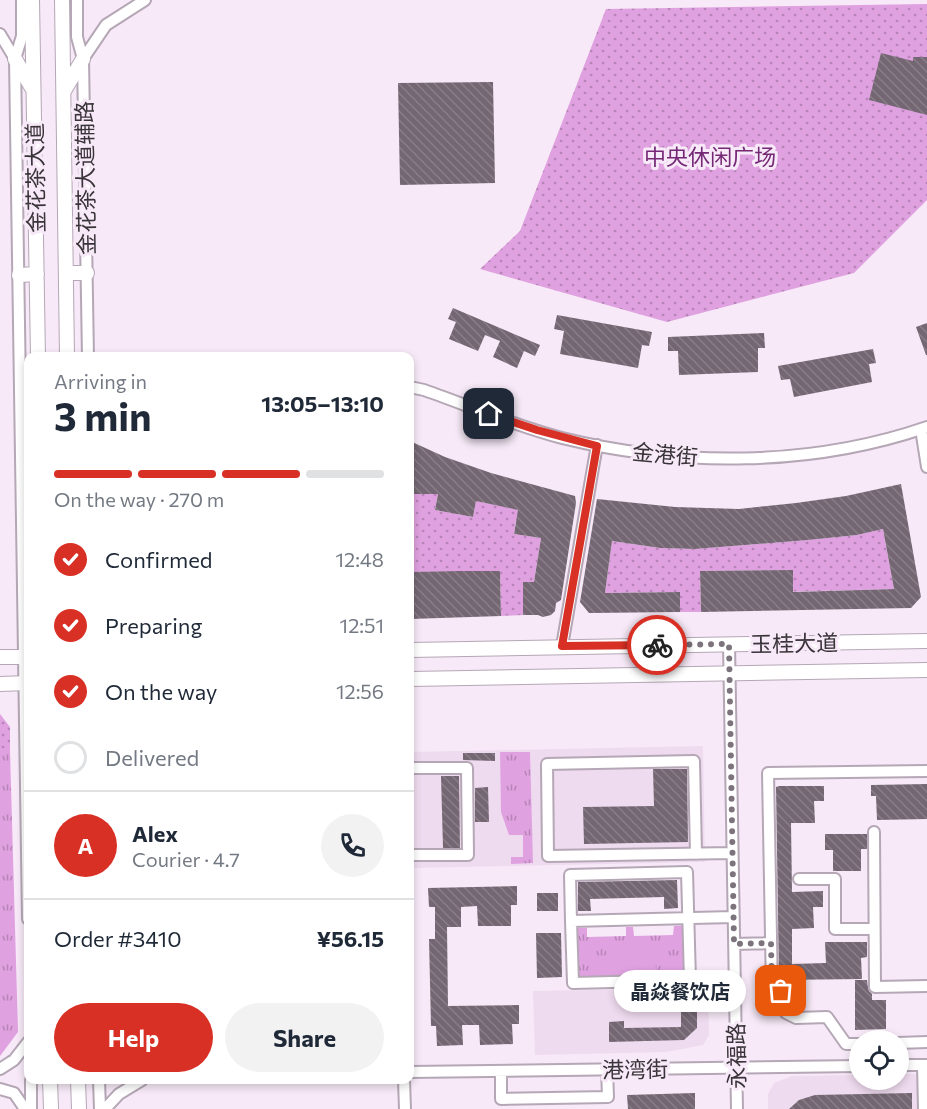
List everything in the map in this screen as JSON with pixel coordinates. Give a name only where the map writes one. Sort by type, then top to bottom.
[{"type":"main road","name":"金花茶大道","points":[[32,0],[38,352]]},
{"type":"main road","name":"金花茶大道","points":[[62,0],[67,352]]},
{"type":"main road","points":[[15,58],[34,91]]},
{"type":"main road","points":[[63,93],[83,59]]},
{"type":"main road","points":[[66,273],[87,273]]},
{"type":"main road","points":[[19,275],[37,274]]},
{"type":"main road","name":"玉桂大道","points":[[414,650],[927,641]]},
{"type":"main road","points":[[0,657],[24,657]]},
{"type":"main road","name":"玉桂大道","points":[[414,679],[927,670]]},
{"type":"main road","points":[[0,684],[24,683]]},
{"type":"main road","points":[[50,1084],[51,1109]]},
{"type":"main road","points":[[78,1084],[79,1109]]},
{"type":"street","points":[[22,0],[22,36],[15,58],[24,548]]},
{"type":"street","name":"金花茶大道辅路","points":[[77,0],[77,37],[83,59],[88,352]]},
{"type":"street","points":[[83,59],[106,25],[145,0]]},
{"type":"street","points":[[0,34],[15,58]]},
{"type":"street","name":"金港街","points":[[414,388],[508,421],[597,446],[632,452],[682,456],[737,458],[838,449],[924,428]]},
{"type":"street","points":[[924,428],[927,467]]},
{"type":"street","points":[[562,646],[597,446]]},
{"type":"street","name":"永福路","points":[[729,644],[737,1109]]},
{"type":"street","points":[[696,854],[694,761],[547,764],[548,856],[696,854],[732,853]]},
{"type":"street","points":[[414,768],[467,768],[468,855],[414,855]]},
{"type":"street","points":[[849,1044],[846,1044],[827,1017],[796,1018],[786,1013],[781,991],[772,991],[768,773],[927,771]]},
{"type":"street","points":[[874,832],[875,987],[927,987]]},
{"type":"street","points":[[687,872],[688,918],[690,980],[573,983],[570,875],[687,872]]},
{"type":"street","points":[[799,879],[835,879],[835,930],[874,929]]},
{"type":"street","points":[[571,921],[733,917]]},
{"type":"street","points":[[734,944],[771,943]]},
{"type":"street","points":[[909,1043],[927,1042]]},
{"type":"street","points":[[0,1069],[14,1060],[24,1047]]},
{"type":"street","points":[[909,1065],[925,1065],[924,1109]]},
{"type":"street","name":"港湾街","points":[[414,1072],[849,1066]]},
{"type":"street","points":[[501,1071],[501,1099],[608,1097],[607,1070]]},
{"type":"street","points":[[31,1084],[32,1109]]},
{"type":"street","points":[[99,1084],[100,1109]]},
{"type":"street","points":[[105,1109],[118,1094],[135,1084]]},
{"type":"street","points":[[404,1084],[405,1109]]},
{"type":"street","points":[[0,1089],[14,1093],[25,1109]]},
{"type":"shaded area","points":[[703,746],[705,862],[414,868],[414,752]]},
{"type":"shaded area","points":[[708,988],[709,1035],[703,1045],[666,1052],[535,1055],[533,991]]},
{"type":"shaded area","points":[[909,1074],[927,1074],[927,1109],[768,1109],[768,1094],[774,1083],[792,1076],[849,1075],[849,1090],[909,1090]]},
{"type":"green space","name":"中央休闲广场","points":[[927,4],[927,200],[854,273],[667,322],[480,269],[520,231],[606,9]]},
{"type":"green space","points":[[414,494],[438,494],[435,510],[473,517],[476,501],[524,511],[523,520],[516,520],[514,534],[541,538],[534,582],[523,583],[523,615],[501,616],[500,571],[414,572]]},
{"type":"green space","points":[[883,529],[894,589],[781,592],[780,584],[793,584],[793,570],[700,571],[701,612],[680,612],[680,592],[605,593],[612,541],[660,548],[695,549],[857,535]]},
{"type":"green space","points":[[0,714],[10,727],[10,751],[0,751]]},
{"type":"green space","points":[[0,751],[10,751],[18,1032],[0,1056]]},
{"type":"green space","points":[[500,752],[530,752],[533,863],[511,864],[511,857],[523,857],[523,835],[509,835],[501,812]]},
{"type":"green space","points":[[674,926],[683,926],[684,975],[578,978],[577,928],[587,928],[587,937],[626,936],[626,927],[633,927],[634,936],[673,935]]},
{"type":"green space","points":[[655,941],[656,970],[607,971],[606,942]]},
{"type":"building","points":[[881,53],[913,61],[913,57],[927,57],[927,115],[869,100]]},
{"type":"building","points":[[493,82],[495,183],[400,185],[398,83]]},
{"type":"building","points":[[453,308],[540,345],[535,356],[524,351],[517,368],[493,357],[500,341],[485,335],[478,351],[449,339],[456,322],[448,319]]},
{"type":"building","points":[[557,315],[652,332],[649,346],[642,345],[638,368],[560,354],[564,331],[554,329]]},
{"type":"building","points":[[927,323],[927,355],[926,355],[916,327]]},
{"type":"building","points":[[764,333],[765,348],[758,348],[758,372],[679,375],[678,351],[668,351],[668,337]]},
{"type":"building","points":[[873,349],[876,363],[869,364],[872,382],[794,397],[790,379],[781,380],[778,366]]},
{"type":"building","points":[[414,443],[445,457],[491,473],[575,496],[576,503],[561,600],[556,603],[555,611],[551,615],[543,617],[523,615],[523,582],[534,582],[541,538],[514,534],[518,510],[476,501],[473,517],[435,510],[438,494],[414,494]]},
{"type":"building","points":[[901,484],[921,597],[911,608],[701,612],[700,571],[793,570],[793,592],[894,589],[883,529],[857,535],[695,549],[660,548],[612,541],[605,593],[680,592],[680,612],[589,613],[580,602],[597,499],[675,507],[739,509],[846,496]]},
{"type":"building","points":[[500,571],[501,616],[414,619],[414,572]]},
{"type":"building","points":[[463,753],[495,753],[495,761],[463,760]]},
{"type":"building","points":[[653,769],[687,769],[688,842],[584,844],[583,807],[654,806]]},
{"type":"building","points":[[441,776],[459,776],[460,848],[443,848]]},
{"type":"building","points":[[927,784],[927,819],[877,820],[876,796],[871,796],[871,785]]},
{"type":"building","points":[[824,786],[824,801],[814,801],[815,823],[791,823],[792,892],[823,891],[823,907],[813,907],[814,928],[792,929],[792,964],[826,963],[825,942],[867,942],[867,957],[861,958],[862,979],[779,980],[776,787]]},
{"type":"building","points":[[488,787],[489,822],[475,822],[475,788]]},
{"type":"building","points":[[825,834],[867,834],[867,849],[861,849],[861,871],[833,871],[833,850],[825,850]]},
{"type":"building","points":[[677,880],[678,908],[664,909],[664,897],[590,899],[591,911],[578,911],[578,882]]},
{"type":"building","points":[[517,886],[517,905],[511,905],[511,926],[478,926],[477,906],[461,907],[461,927],[447,927],[448,1006],[519,1005],[519,1024],[512,1024],[513,1044],[480,1045],[479,1025],[462,1025],[463,1045],[437,1046],[436,1026],[431,1026],[429,939],[435,939],[435,907],[429,907],[428,888]]},
{"type":"building","points":[[537,893],[558,893],[558,911],[537,911]]},
{"type":"building","points":[[536,933],[561,933],[562,977],[537,978]]},
{"type":"building","points":[[855,980],[867,980],[872,1000],[886,1000],[886,1029],[855,1030]]},
{"type":"building","points":[[673,1002],[697,1002],[697,1028],[684,1040],[609,1042],[609,1022],[624,1021],[624,1028],[681,1027],[681,1011],[674,1011]]},
{"type":"building","points":[[695,1093],[695,1109],[628,1109],[627,1095]]},
{"type":"building","points":[[912,1093],[912,1109],[789,1109],[799,1100],[815,1095]]},
{"type":"way so far","points":[[657,645],[729,644],[734,944],[771,943],[772,991],[781,991]]},
{"type":"place","name":"晶焱餐饮店","points":[[781,991]]},
{"type":"route","points":[[489,414],[597,446],[562,646],[657,645]]}]
